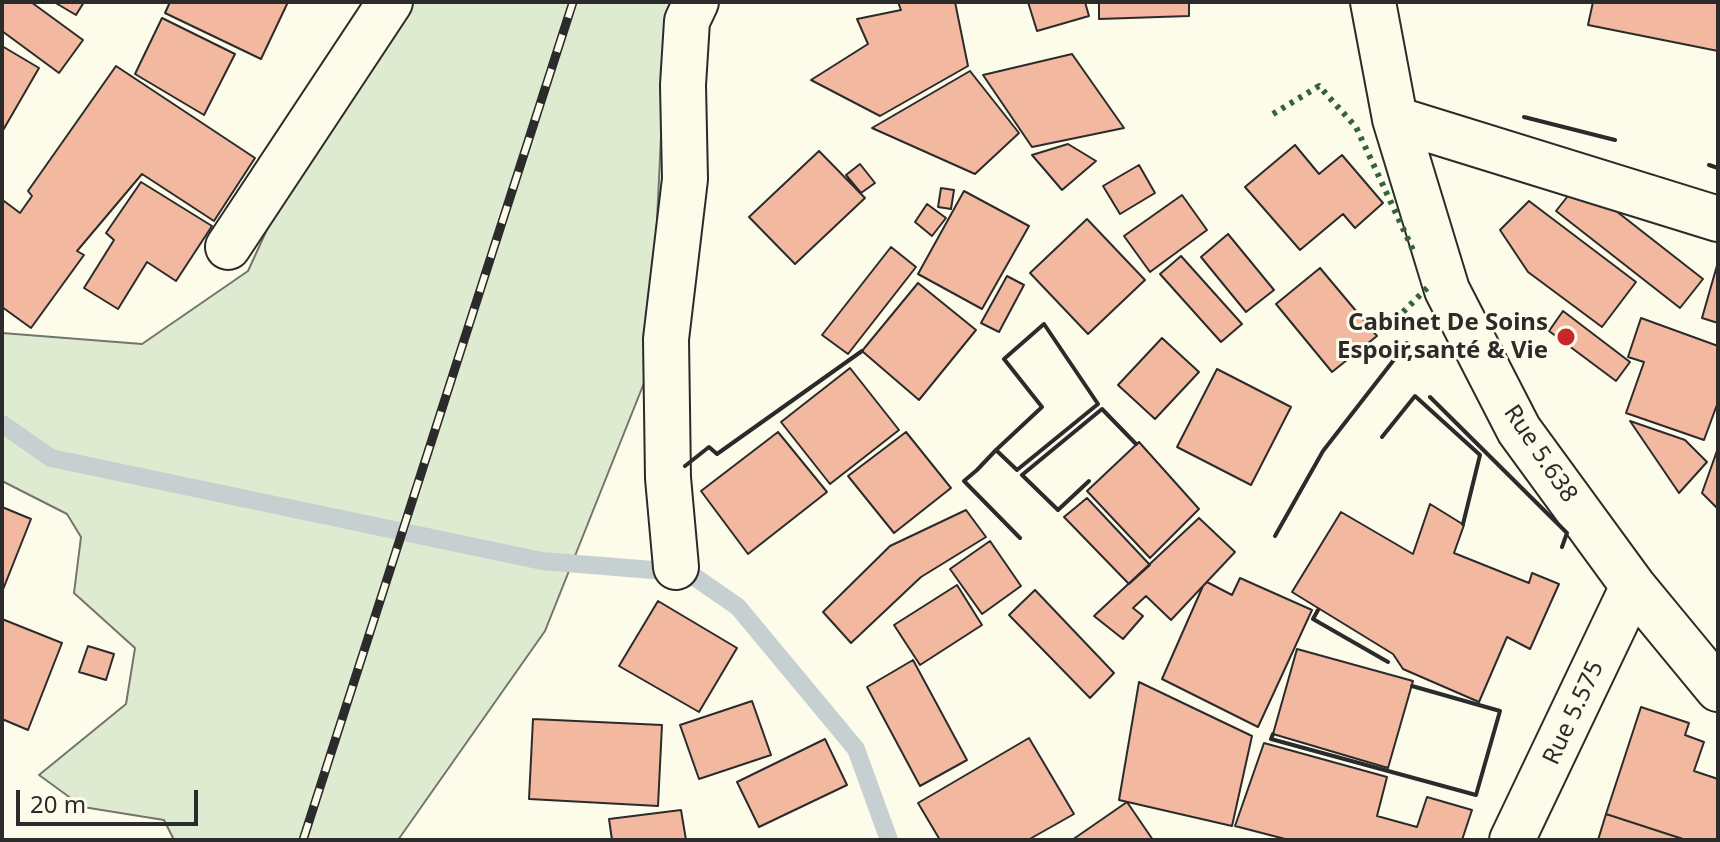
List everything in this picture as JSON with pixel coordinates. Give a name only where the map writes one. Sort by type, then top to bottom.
[{"type":"street","points":[[228,247],[390,2]]},
{"type":"street","points":[[676,567],[668,478],[666,339],[685,179],[683,85],[687,21],[696,2]]},
{"type":"street","name":"Rue 5.638","points":[[1373,2],[1395,119],[1447,290],[1519,430],[1633,586],[1718,689]]},
{"type":"street","points":[[1395,119],[1718,219]]},
{"type":"street","name":"Rue 5.575","points":[[1512,840],[1633,586]]},
{"type":"green space","points":[[371,2],[695,2],[663,95],[650,368],[545,631],[398,840],[174,840],[164,820],[83,807],[39,775],[126,704],[135,648],[74,593],[81,537],[67,514],[2,481],[2,333],[142,344],[248,271]]},
{"type":"building","points":[[2,2],[31,2],[83,40],[59,73],[2,31]]},
{"type":"building","points":[[54,2],[84,2],[76,15]]},
{"type":"building","points":[[170,2],[288,2],[261,59],[165,13]]},
{"type":"building","points":[[898,2],[955,2],[968,66],[880,116],[811,80],[868,44],[857,19],[901,10]]},
{"type":"building","points":[[1028,2],[1085,2],[1089,16],[1037,31]]},
{"type":"building","points":[[1099,2],[1189,2],[1189,16],[1099,19]]},
{"type":"building","points":[[1593,2],[1718,2],[1718,51],[1588,25]]},
{"type":"building","points":[[162,18],[235,54],[204,115],[135,74]]},
{"type":"building","points":[[2,46],[39,68],[2,132]]},
{"type":"building","points":[[1072,54],[1124,128],[1032,147],[983,75]]},
{"type":"building","points":[[116,66],[255,158],[214,221],[142,174],[77,251],[84,255],[31,328],[2,307],[2,204],[4,201],[20,213],[32,196],[28,191]]},
{"type":"building","points":[[970,71],[1019,133],[975,174],[872,128]]},
{"type":"building","points":[[1068,144],[1096,161],[1062,190],[1032,155]]},
{"type":"building","points":[[1295,145],[1319,174],[1342,155],[1383,203],[1355,228],[1343,214],[1300,250],[1245,187]]},
{"type":"building","points":[[819,151],[865,198],[795,264],[749,217]]},
{"type":"building","points":[[860,164],[875,183],[861,193],[846,175]]},
{"type":"building","points":[[1139,165],[1155,193],[1120,214],[1103,186]]},
{"type":"building","points":[[141,182],[212,226],[176,281],[147,262],[118,309],[84,288],[114,240],[106,233]]},
{"type":"building","points":[[1579,182],[1703,279],[1680,308],[1556,211]]},
{"type":"building","points":[[941,188],[954,190],[951,209],[938,207]]},
{"type":"building","points":[[964,191],[1029,226],[982,309],[918,274]]},
{"type":"building","points":[[1182,195],[1207,230],[1150,272],[1124,236]]},
{"type":"building","points":[[1529,201],[1636,282],[1602,327],[1528,272],[1500,230]]},
{"type":"building","points":[[927,204],[946,218],[932,236],[915,222]]},
{"type":"building","points":[[1087,219],[1145,280],[1088,334],[1030,273]]},
{"type":"building","points":[[1228,234],[1274,290],[1246,312],[1201,257]]},
{"type":"building","points":[[891,247],[916,267],[848,354],[822,335]]},
{"type":"building","points":[[1181,256],[1242,324],[1221,342],[1160,274]]},
{"type":"building","points":[[1718,262],[1718,323],[1702,318]]},
{"type":"building","points":[[1320,268],[1377,336],[1332,372],[1276,304]]},
{"type":"building","points":[[1007,276],[1024,285],[999,332],[981,323]]},
{"type":"building","points":[[918,283],[976,330],[919,400],[862,351]]},
{"type":"building","points":[[1563,311],[1630,362],[1616,381],[1549,331]]},
{"type":"building","points":[[1641,318],[1718,346],[1718,402],[1704,440],[1626,413],[1644,362],[1628,357]]},
{"type":"building","points":[[1162,338],[1199,372],[1155,419],[1118,385]]},
{"type":"building","points":[[850,368],[899,430],[830,484],[781,422]]},
{"type":"building","points":[[1217,369],[1291,407],[1251,485],[1177,447]]},
{"type":"building","points":[[1630,421],[1685,440],[1707,462],[1679,493]]},
{"type":"building","points":[[778,432],[827,492],[748,554],[701,491]]},
{"type":"building","points":[[906,432],[951,488],[894,533],[848,476]]},
{"type":"building","points":[[1139,442],[1199,509],[1150,558],[1087,491]]},
{"type":"building","points":[[1718,448],[1718,509],[1702,493]]},
{"type":"building","points":[[1087,498],[1150,565],[1129,584],[1064,517]]},
{"type":"building","points":[[1430,504],[1464,525],[1454,553],[1529,583],[1532,573],[1559,584],[1530,649],[1507,637],[1479,702],[1403,669],[1393,654],[1292,592],[1341,512],[1413,554]]},
{"type":"building","points":[[2,507],[31,519],[2,592]]},
{"type":"building","points":[[966,510],[986,537],[921,577],[851,643],[823,612],[890,546]]},
{"type":"building","points":[[1199,518],[1235,552],[1171,620],[1146,596],[1133,608],[1143,616],[1123,639],[1094,616]]},
{"type":"building","points":[[990,541],[1021,586],[982,614],[950,569]]},
{"type":"building","points":[[1240,578],[1312,610],[1258,727],[1162,679],[1203,586],[1207,582],[1232,595]]},
{"type":"building","points":[[957,585],[982,625],[920,665],[894,625]]},
{"type":"building","points":[[1035,590],[1114,673],[1090,698],[1009,615]]},
{"type":"building","points":[[658,601],[737,648],[699,712],[619,666]]},
{"type":"building","points":[[2,619],[62,643],[28,730],[2,719]]},
{"type":"building","points":[[88,646],[114,654],[106,680],[79,672]]},
{"type":"building","points":[[1297,649],[1413,681],[1388,768],[1273,734]]},
{"type":"building","points":[[913,660],[967,760],[920,786],[867,687]]},
{"type":"building","points":[[1139,682],[1252,736],[1232,826],[1119,800]]},
{"type":"building","points":[[752,701],[771,755],[699,779],[680,725]]},
{"type":"building","points":[[1641,707],[1689,723],[1685,735],[1704,742],[1694,771],[1718,779],[1718,840],[1686,840],[1606,814]]},
{"type":"building","points":[[533,719],[662,725],[658,806],[529,799]]},
{"type":"building","points":[[1029,738],[1074,814],[1028,840],[940,840],[918,803]]},
{"type":"building","points":[[825,739],[847,785],[759,827],[737,782]]},
{"type":"building","points":[[1264,743],[1387,777],[1377,816],[1417,827],[1427,797],[1472,810],[1462,840],[1289,840],[1235,826]]},
{"type":"building","points":[[1127,802],[1153,840],[1072,840]]},
{"type":"building","points":[[681,810],[686,840],[612,840],[609,819]]},
{"type":"building","points":[[1606,814],[1686,840],[1598,840]]},
{"type":"waterway","points":[[2,424],[51,458],[542,561],[689,573],[738,607],[856,749],[889,840]]},
{"type":"railway","points":[[303,840],[573,2]]},
{"type":"hedge","points":[[1273,114],[1319,86],[1356,127],[1413,250]]},
{"type":"hedge","points":[[1396,319],[1429,286]]},
{"type":"wall","points":[[1524,117],[1615,140]]},
{"type":"wall","points":[[1709,165],[1718,168]]},
{"type":"wall","points":[[996,450],[1017,470],[1098,404],[1044,324],[1004,359],[1042,407],[996,450],[977,470],[964,481],[1020,538]]},
{"type":"wall","points":[[1275,536],[1323,451],[1407,343]]},
{"type":"wall","points":[[685,466],[709,447],[717,454],[862,351]]},
{"type":"wall","points":[[1382,437],[1415,396],[1480,455],[1463,524]]},
{"type":"wall","points":[[1430,397],[1567,533],[1562,547]]},
{"type":"wall","points":[[1089,481],[1058,510],[1022,475],[1102,409],[1136,444]]},
{"type":"wall","points":[[1318,610],[1313,619],[1388,662]]},
{"type":"wall","points":[[1273,734],[1271,739],[1476,795],[1500,711],[1412,686]]},
{"type":"place","name":"Cabinet De Soins Espoir,santé & Vie","points":[[1566,337]]}]
